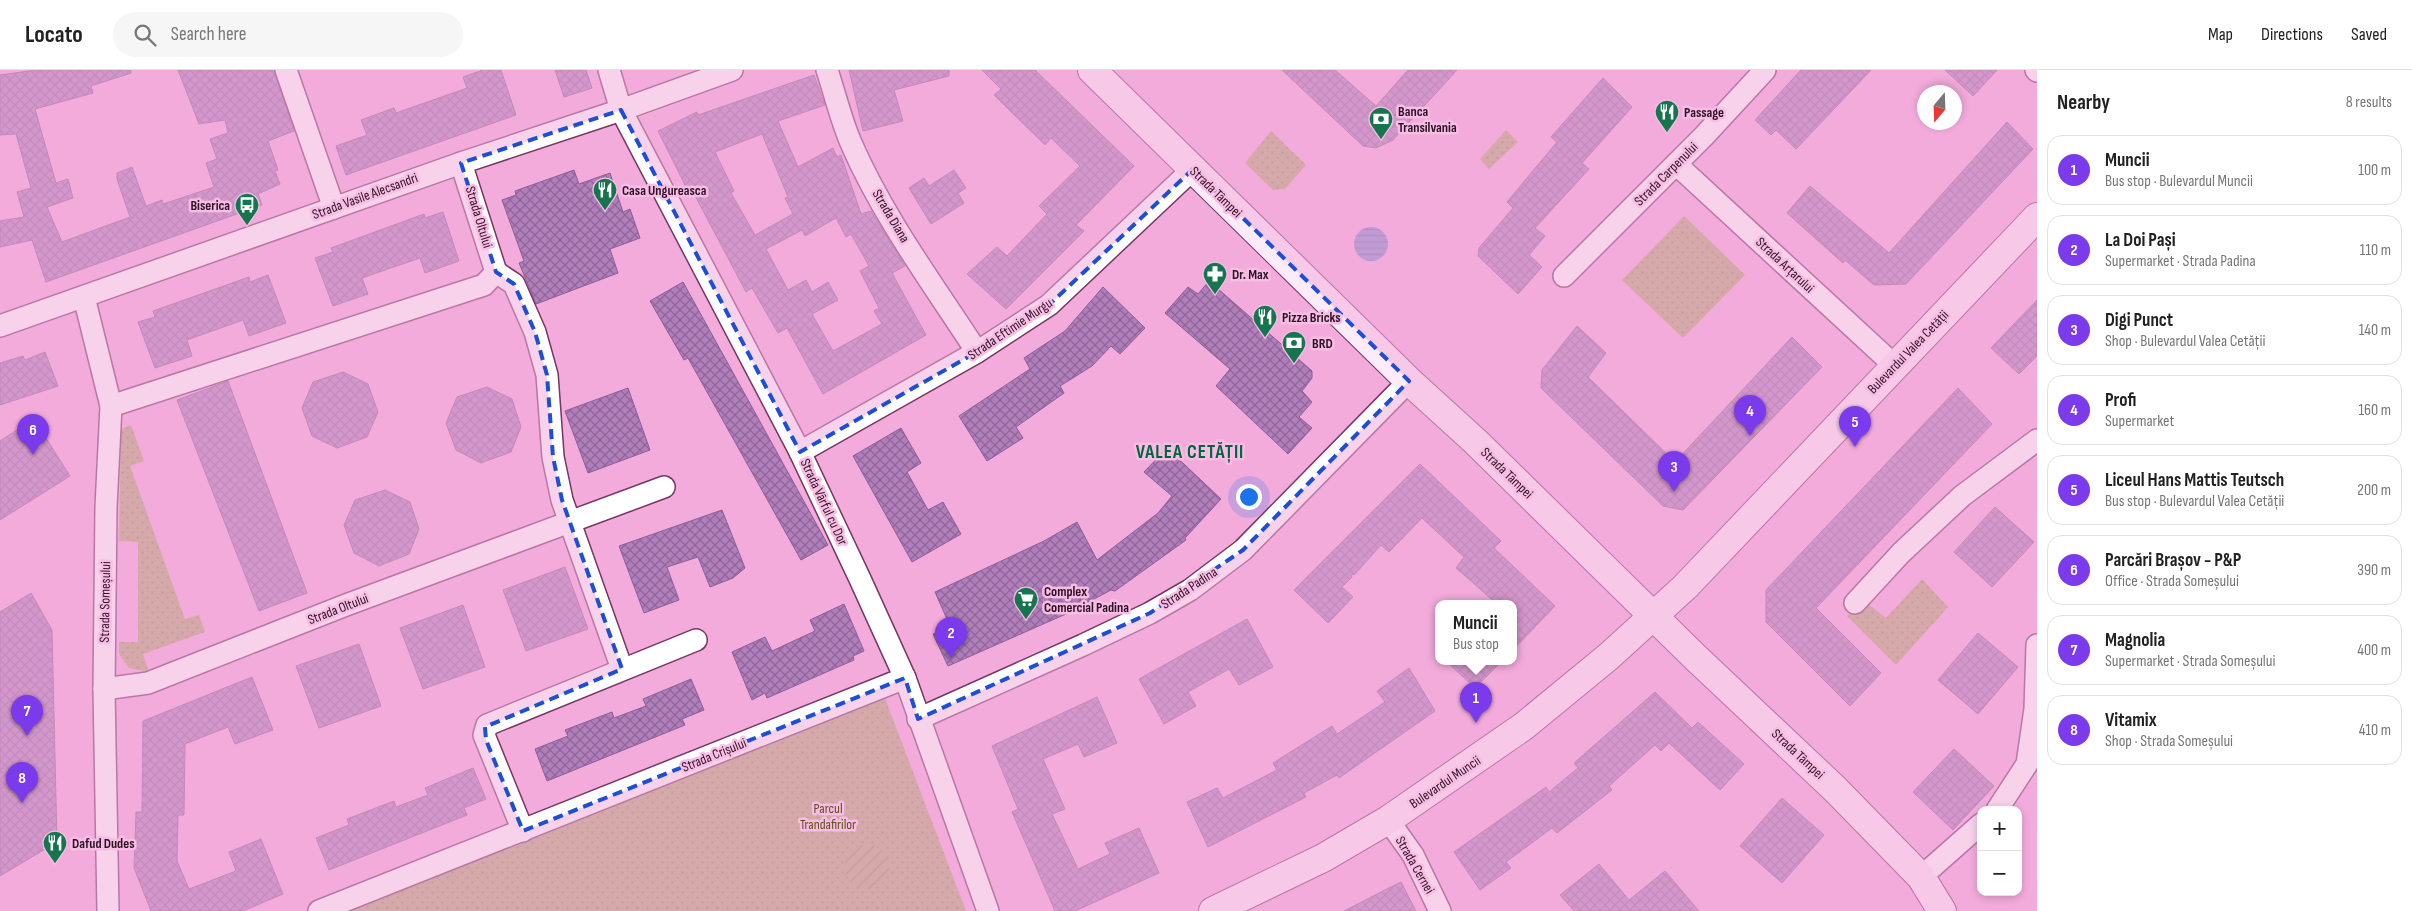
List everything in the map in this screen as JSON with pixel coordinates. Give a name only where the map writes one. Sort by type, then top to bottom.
[{"type":"street","points":[[286,70],[334,208]]},
{"type":"street","name":"Strada Vârful cu Dor","points":[[609,70],[621,110],[800,452],[904,678],[988,911]]},
{"type":"street","name":"Strada Vasile Alecsandri","points":[[0,326],[461,162],[621,110],[732,70]]},
{"type":"street","name":"Strada Diana","points":[[827,70],[850,141],[863,169],[904,239],[977,352]]},
{"type":"street","name":"Strada Tâmpei","points":[[1092,70],[1410,382],[1471,437],[1835,789],[1921,877],[1942,911]]},
{"type":"street","name":"Strada Carpenului","points":[[1564,276],[1676,164],[1765,70]]},
{"type":"street","name":"Strada Oltului","points":[[461,162],[496,272]]},
{"type":"street","name":"Strada Arțarului","points":[[1676,164],[1895,366]]},
{"type":"street","name":"Strada Eftimie Murgu","points":[[800,452],[977,352],[1049,305],[1193,169]]},
{"type":"street","name":"Bulevardul Valea Cetății","points":[[1654,616],[2037,217]]},
{"type":"street","points":[[111,406],[484,285],[496,272],[514,284],[535,332],[547,375],[553,457],[562,500],[622,669]]},
{"type":"street","name":"Strada Someșului","points":[[84,297],[111,406],[106,507],[104,689],[108,911]]},
{"type":"street","name":"Strada Padina","points":[[918,719],[1092,641],[1150,613],[1190,590],[1243,550],[1410,382]]},
{"type":"street","points":[[1855,603],[1901,552],[1962,496],[2037,440]]},
{"type":"street","name":"Strada Oltului","points":[[104,689],[148,683],[354,602],[664,487]]},
{"type":"street","name":"Bulevardul Muncii","points":[[1213,911],[1323,858],[1388,820],[1477,761],[1524,726],[1608,657],[1654,616]]},
{"type":"street","points":[[523,831],[484,735],[485,728],[492,721],[696,640]]},
{"type":"street","points":[[2001,806],[2027,764],[2035,709],[2037,646]]},
{"type":"street","name":"Strada Crișului","points":[[319,911],[904,678]]},
{"type":"street","name":"Strada Cernei","points":[[1388,820],[1413,855],[1440,911]]},
{"type":"street","points":[[1921,877],[1977,828]]},
{"type":"highlighted area","points":[[621,110],[800,452],[977,352],[1049,305],[1193,169],[1409,381],[1243,550],[1150,613],[918,719],[905,678],[523,831],[486,740],[485,727],[622,669],[562,500],[553,457],[547,375],[535,332],[514,284],[496,272],[461,163]]},
{"type":"green space","points":[[1506,130],[1518,142],[1489,169],[1480,159]]},
{"type":"green space","points":[[1271,131],[1306,165],[1285,189],[1273,190],[1245,163]]},
{"type":"green space","points":[[1684,216],[1745,275],[1683,338],[1622,280]]},
{"type":"green space","points":[[131,425],[144,461],[130,466],[185,619],[199,615],[205,632],[143,654],[149,672],[129,668],[119,654],[119,642],[138,642],[138,542],[119,541],[121,429]]},
{"type":"green space","points":[[1922,579],[1948,607],[1896,665],[1847,616],[1863,600],[1886,618]]},
{"type":"green space","name":"Parcul Trandafirilor","points":[[883,693],[966,911],[333,911]]},
{"type":"green space","points":[[871,845],[883,851],[888,858],[888,876],[883,883],[876,888],[863,889],[855,886],[848,879],[845,863],[848,855],[855,848]]},
{"type":"water","points":[[1371,227],[1378,228],[1383,232],[1387,237],[1387,251],[1383,256],[1378,260],[1371,261],[1364,260],[1359,256],[1355,251],[1354,244],[1355,237],[1359,232],[1364,228]]},
{"type":"building","points":[[36,70],[131,70],[131,73],[91,86],[93,93],[35,109],[56,183],[68,179],[73,198],[47,207],[62,242],[130,217],[117,179],[117,173],[132,167],[146,206],[162,200],[163,204],[214,187],[206,163],[217,159],[210,139],[228,133],[225,120],[199,124],[178,70],[274,70],[294,131],[268,141],[278,170],[275,171],[280,184],[258,194],[262,205],[46,282],[32,240],[0,247],[0,221],[24,217],[17,192],[31,188],[16,134],[0,135],[0,75]]},
{"type":"building","points":[[483,70],[501,70],[516,115],[346,175],[336,146],[367,135],[361,120],[394,108],[396,113],[467,88],[463,77]]},
{"type":"building","points":[[555,70],[586,70],[592,88],[564,97]]},
{"type":"building","points":[[849,70],[949,70],[949,76],[894,90],[903,121],[863,131]]},
{"type":"building","points":[[982,70],[1035,70],[1134,166],[1076,225],[1084,231],[1006,309],[967,274],[997,247],[1007,256],[1047,214],[1039,206],[1080,166],[1051,138],[1045,145],[994,95],[1001,89]]},
{"type":"building","points":[[1282,70],[1335,70],[1376,106],[1408,70],[1457,70],[1393,140],[1376,148],[1363,146]]},
{"type":"building","points":[[1801,70],[1871,70],[1796,149],[1776,130],[1771,135],[1755,120]]},
{"type":"building","points":[[1945,70],[1997,70],[1973,96]]},
{"type":"building","points":[[814,75],[825,105],[778,121],[798,167],[833,148],[837,157],[841,155],[861,214],[871,211],[905,266],[892,273],[926,335],[823,394],[787,328],[778,333],[752,288],[746,292],[692,190],[689,193],[658,131],[697,112],[698,115]],"holes":[[[762,134],[788,197],[785,198],[793,214],[755,235],[731,193],[734,191],[715,152]],[[836,218],[846,237],[851,234],[869,266],[860,271],[879,308],[874,311],[882,324],[833,351],[812,314],[838,300],[828,282],[812,292],[806,280],[788,290],[766,249],[802,230],[805,236]]]},
{"type":"building","points":[[1603,78],[1632,107],[1582,163],[1589,169],[1535,228],[1545,236],[1529,255],[1542,267],[1518,294],[1478,256],[1479,248],[1513,208],[1507,202],[1557,142],[1551,137]]},
{"type":"building","points":[[2007,122],[2033,149],[1906,284],[1874,285],[1845,260],[1843,263],[1787,213],[1810,186],[1889,253]]},
{"type":"building","points":[[574,170],[579,184],[610,173],[623,212],[630,209],[640,238],[610,249],[618,273],[536,304],[519,263],[524,261],[502,200],[516,195],[515,191]]},
{"type":"building","points":[[954,170],[966,188],[958,193],[964,203],[931,224],[909,188],[924,178],[929,186]]},
{"type":"building","points":[[443,212],[459,261],[425,273],[420,258],[362,278],[368,294],[333,306],[315,258],[333,252],[331,248],[424,214],[425,218]]},
{"type":"building","points":[[268,275],[286,323],[249,336],[243,320],[187,340],[192,356],[155,368],[138,322],[155,317],[153,311],[249,277],[250,282]]},
{"type":"building","points":[[1209,281],[1312,371],[1312,378],[1302,391],[1312,402],[1299,417],[1312,428],[1288,454],[1216,386],[1230,369],[1165,313],[1188,287],[1198,294]]},
{"type":"building","points":[[683,282],[828,545],[801,560],[688,358],[684,360],[650,301]]},
{"type":"building","points":[[1103,287],[1145,328],[1120,354],[1111,346],[1092,366],[1060,386],[1064,393],[1016,427],[1023,438],[987,461],[959,416],[1030,369],[1024,358],[1065,331]]},
{"type":"building","points":[[2037,300],[2037,356],[2019,374],[1991,348]]},
{"type":"building","points":[[1577,326],[1606,353],[1588,377],[1675,462],[1792,337],[1822,367],[1683,510],[1663,506],[1541,388],[1542,370]]},
{"type":"building","points":[[45,352],[58,386],[0,405],[0,363],[23,356],[25,360]]},
{"type":"building","points":[[343,372],[368,384],[378,412],[367,437],[337,448],[312,436],[302,408],[313,382]]},
{"type":"building","points":[[228,381],[307,593],[259,611],[177,400]]},
{"type":"building","points":[[487,387],[512,399],[521,427],[511,452],[481,463],[456,450],[446,423],[457,397]]},
{"type":"building","points":[[628,388],[650,450],[588,473],[565,411]]},
{"type":"building","points":[[1958,388],[1992,424],[1816,608],[1881,673],[1850,706],[1766,622],[1766,590]]},
{"type":"building","points":[[34,419],[70,476],[0,520],[0,441]]},
{"type":"building","points":[[901,428],[921,463],[907,472],[928,510],[943,502],[961,534],[912,562],[853,456]]},
{"type":"building","points":[[1167,448],[1221,499],[1185,538],[1186,540],[1115,591],[1111,590],[1066,614],[948,666],[933,634],[950,626],[935,592],[1044,541],[1077,522],[1097,560],[1158,513],[1172,496],[1144,472]]},
{"type":"building","points":[[1420,464],[1501,541],[1494,548],[1555,606],[1517,646],[1517,600],[1492,600],[1456,568],[1464,557],[1422,518],[1389,552],[1381,545],[1355,574],[1351,575],[1352,577],[1342,587],[1353,597],[1328,623],[1294,590]]},
{"type":"building","points":[[385,490],[410,502],[419,529],[409,554],[379,566],[354,553],[344,525],[355,500]]},
{"type":"building","points":[[1995,507],[2034,542],[1992,587],[1954,552]]},
{"type":"building","points":[[722,510],[745,568],[733,578],[710,587],[698,557],[667,567],[679,600],[644,613],[619,546]]},
{"type":"building","points":[[565,567],[588,629],[526,651],[503,590]]},
{"type":"building","points":[[31,593],[52,630],[57,842],[0,876],[0,612]]},
{"type":"building","points":[[844,604],[864,651],[853,656],[854,660],[767,698],[765,693],[752,700],[732,652],[765,637],[772,651],[815,631],[810,620]]},
{"type":"building","points":[[463,605],[485,667],[423,689],[400,628]]},
{"type":"building","points":[[1247,619],[1273,667],[1239,685],[1229,669],[1188,692],[1196,706],[1164,724],[1139,679]]},
{"type":"building","points":[[1978,633],[2018,667],[1978,714],[1938,680]]},
{"type":"building","points":[[359,644],[381,706],[319,728],[296,666]]},
{"type":"building","points":[[1450,665],[1498,665],[1475,688]]},
{"type":"building","points":[[1409,668],[1435,711],[1339,778],[1337,775],[1304,793],[1306,797],[1208,847],[1187,802],[1217,788],[1223,798],[1277,770],[1273,763],[1332,726],[1337,734],[1385,702],[1377,691]]},
{"type":"building","points":[[252,677],[273,730],[235,744],[228,727],[185,744],[184,815],[178,815],[177,861],[189,889],[236,871],[229,852],[261,839],[283,894],[243,911],[151,911],[134,868],[136,812],[142,812],[143,721]]},
{"type":"building","points":[[691,679],[704,710],[682,719],[685,725],[547,781],[535,749],[568,736],[565,730],[612,712],[614,718],[646,706],[643,699]]},
{"type":"building","points":[[1655,692],[1692,728],[1698,722],[1744,764],[1720,790],[1669,743],[1661,751],[1655,745],[1609,786],[1612,790],[1557,833],[1552,828],[1506,862],[1511,868],[1480,890],[1454,852],[1546,787],[1549,792],[1578,768],[1574,763]]},
{"type":"building","points":[[1097,697],[1117,743],[1084,757],[1078,744],[1043,759],[1065,809],[1052,814],[1078,869],[1110,854],[1105,843],[1139,828],[1159,873],[1075,911],[1055,911],[1012,812],[1018,809],[992,746]]},
{"type":"building","points":[[1954,749],[1994,786],[1953,830],[1913,792]]},
{"type":"building","points":[[473,768],[486,799],[464,808],[467,815],[329,870],[316,838],[349,825],[347,819],[394,801],[396,807],[428,795],[425,788]]},
{"type":"building","points":[[1782,798],[1824,835],[1782,883],[1740,846]]},
{"type":"building","points":[[1599,864],[1629,900],[1665,871],[1699,911],[1574,911],[1560,895]]},
{"type":"building","points":[[1401,882],[1416,911],[1344,911],[1381,892]]},
{"type":"place","name":"Passage","points":[[1667,133]]},
{"type":"place","name":"Banca Transilvania","points":[[1381,140]]},
{"type":"place","name":"Casa Ungureasca","points":[[605,211]]},
{"type":"place","name":"Biserica","points":[[247,226]]},
{"type":"place","name":"Dr. Max","points":[[1215,295]]},
{"type":"place","name":"Pizza Bricks","points":[[1265,338]]},
{"type":"place","name":"BRD","points":[[1294,364]]},
{"type":"place","name":"Profi","points":[[1750,436]]},
{"type":"place","name":"Liceul Hans Mattis Teutsch","points":[[1855,447]]},
{"type":"place","name":"Parcări Brașov - P&P","points":[[33,455]]},
{"type":"place","name":"Digi Punct","points":[[1674,492]]},
{"type":"place","name":"Complex Comercial Padina","points":[[1026,620]]},
{"type":"place","name":"La Doi Pași","points":[[951,658]]},
{"type":"place","name":"Muncii","points":[[1476,723]]},
{"type":"place","name":"Magnolia","points":[[27,736]]},
{"type":"place","name":"Vitamix","points":[[22,803]]},
{"type":"place","name":"Dafud Dudes","points":[[55,864]]},
{"type":"district","name":"VALEA CETĂȚII","points":[[1190,452]]}]
